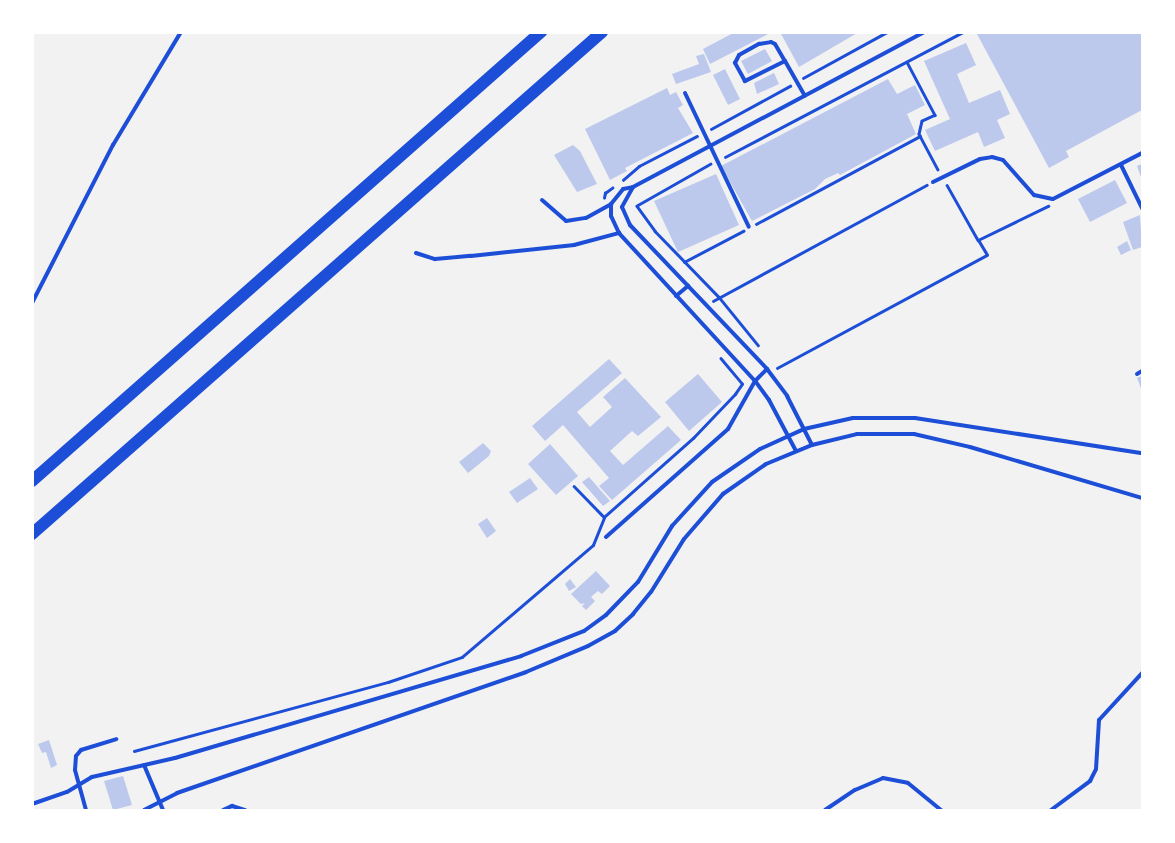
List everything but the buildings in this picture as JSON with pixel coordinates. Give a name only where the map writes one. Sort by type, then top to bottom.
[{"type":"main road","points":[[32,481],[541,32]]},
{"type":"main road","points":[[32,534],[602,32]]},
{"type":"lane","points":[[32,303],[113,145],[181,32]]},
{"type":"lane","points":[[542,200],[566,221],[586,218],[611,204],[623,189],[633,187],[710,147],[925,32]]},
{"type":"lane","points":[[785,61],[745,81],[735,64],[739,55],[766,42],[775,44],[785,61],[805,96]]},
{"type":"lane","points":[[685,93],[747,228]]},
{"type":"lane","points":[[933,182],[980,159],[999,158],[1034,195],[1046,200],[1063,195],[1142,153]]},
{"type":"lane","points":[[1121,165],[1142,208]]},
{"type":"lane","points":[[633,187],[623,202],[625,216],[767,369],[783,390],[812,445]]},
{"type":"lane","points":[[611,204],[611,216],[619,233],[755,381],[796,451]]},
{"type":"lane","points":[[416,253],[434,259],[471,256],[574,245],[619,233]]},
{"type":"lane","points":[[676,296],[688,286]]},
{"type":"lane","points":[[606,537],[728,429],[755,381],[767,369]]},
{"type":"lane","points":[[1137,374],[1142,371]]},
{"type":"lane","points":[[32,804],[79,785],[92,777],[144,765],[521,656],[584,631],[606,615],[638,582],[672,526],[712,482],[760,449],[804,429],[853,418],[915,418],[1142,454]]},
{"type":"lane","points":[[144,810],[160,801],[526,672],[588,646],[615,631],[633,614],[700,518],[723,494],[760,468],[812,445],[857,434],[914,434],[970,447],[1142,498]]},
{"type":"lane","points":[[1051,810],[1090,781],[1096,769],[1100,720],[1142,673]]},
{"type":"lane","points":[[86,810],[79,785],[76,756],[81,750],[116,739]]},
{"type":"lane","points":[[144,765],[163,810]]},
{"type":"lane","points":[[824,810],[855,790],[883,778],[908,783],[941,810]]},
{"type":"lane","points":[[224,810],[232,806],[244,810]]},
{"type":"path","points":[[760,348],[719,297],[654,231],[637,206],[716,161],[963,32]]},
{"type":"path","points":[[777,368],[987,255],[920,136],[922,121],[935,115],[907,62]]},
{"type":"path","points":[[754,226],[920,136]]},
{"type":"path","points":[[708,306],[719,297],[933,182]]},
{"type":"path","points":[[978,240],[1050,205]]},
{"type":"path","points":[[684,262],[747,228]]},
{"type":"path","points":[[134,751],[388,682],[462,657],[593,545],[604,517],[693,438],[735,394],[742,384],[717,354]]},
{"type":"path","points":[[772,362],[782,374]]},
{"type":"path","points":[[574,486],[604,517]]}]
